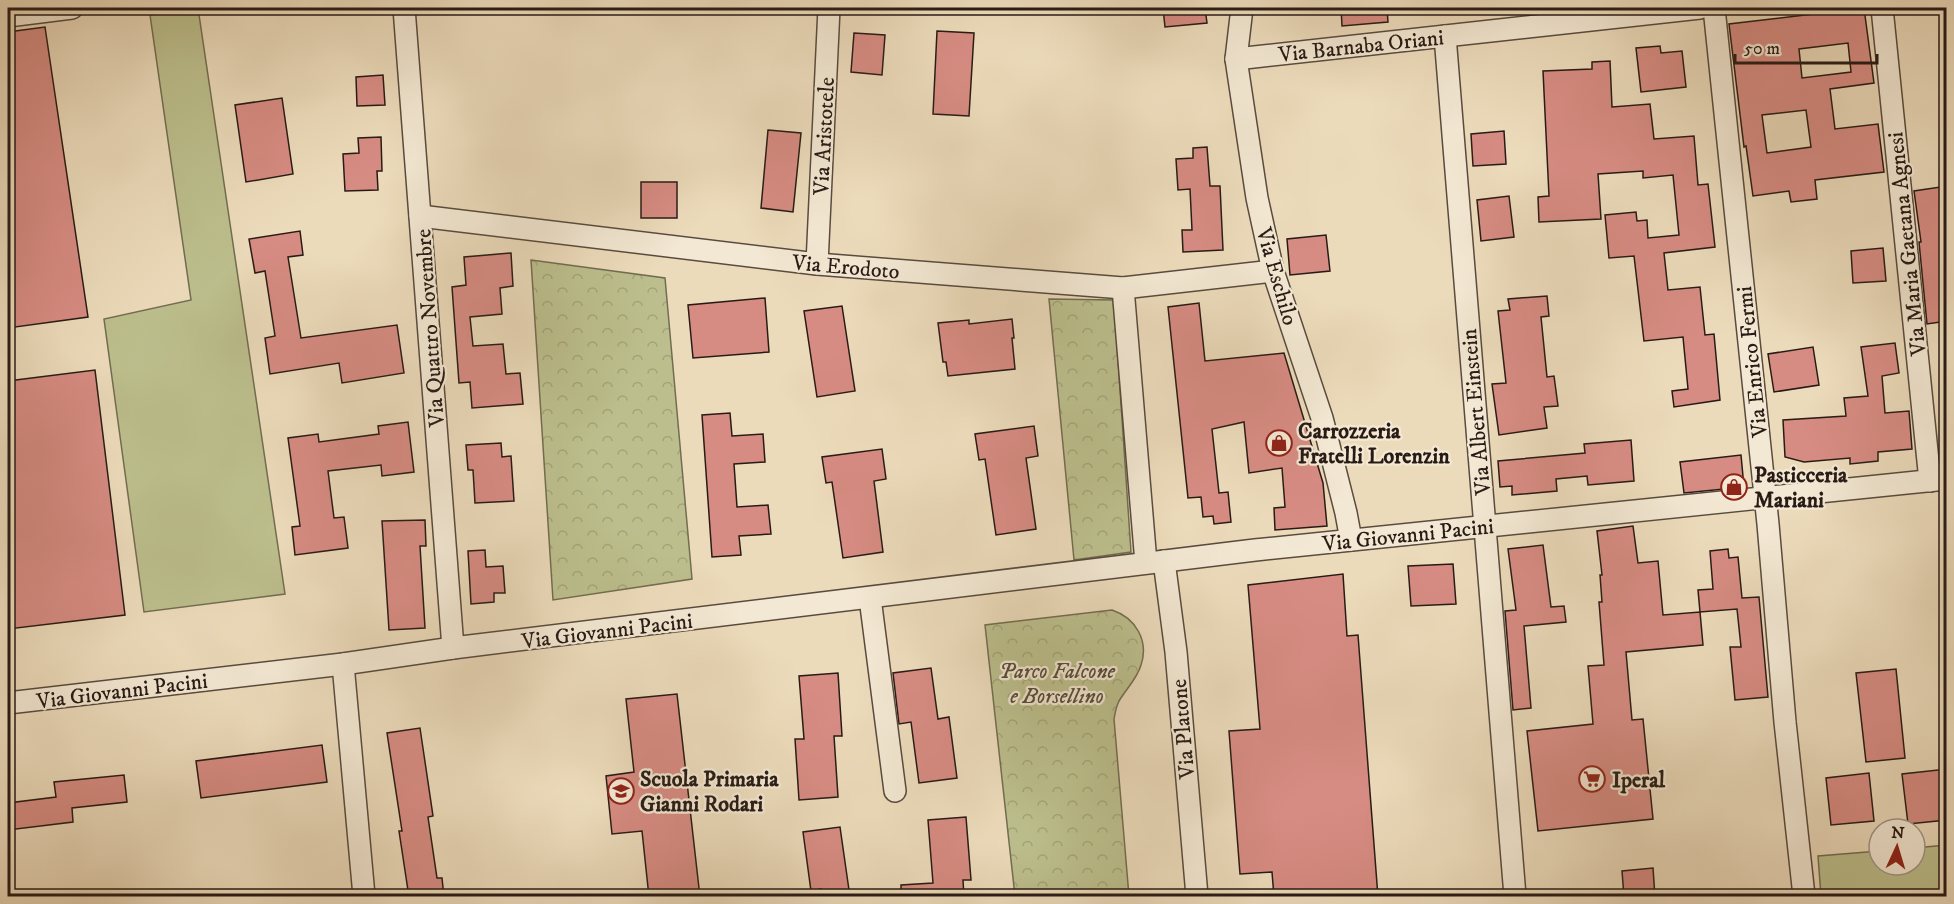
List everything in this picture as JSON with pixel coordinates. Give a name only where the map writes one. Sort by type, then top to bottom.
[{"type":"street","points":[[8,16],[72,8]]},
{"type":"street","name":"Via Quattro Novembre","points":[[404,8],[453,648]]},
{"type":"street","name":"Via Aristotele","points":[[818,264],[829,8]]},
{"type":"street","name":"Via Eschilo","points":[[1242,8],[1236,59],[1257,198],[1273,271],[1322,418],[1351,540]]},
{"type":"street","name":"Via Barnaba Oriani","points":[[1236,59],[1700,8]]},
{"type":"street","name":"Via Enrico Fermi","points":[[1714,8],[1804,897]]},
{"type":"street","name":"Via Maria Gaetana Agnesi","points":[[1882,8],[1938,480]]},
{"type":"street","name":"Via Albert Einstein","points":[[1445,36],[1515,897]]},
{"type":"street","name":"Via Erodoto","points":[[420,216],[818,264],[1123,288],[1273,271]]},
{"type":"street","name":"Via Platone","points":[[1123,288],[1155,562],[1176,652],[1197,897]]},
{"type":"street","name":"Via Giovanni Pacini","points":[[8,703],[343,664],[453,648],[1155,562],[1938,480]]},
{"type":"street","points":[[870,598],[895,791]]},
{"type":"street","points":[[343,664],[364,897]]},
{"type":"green space","points":[[198,8],[285,594],[144,612],[104,319],[191,300],[150,15]]},
{"type":"green space","points":[[531,260],[665,278],[692,579],[553,600]]},
{"type":"green space","points":[[1049,299],[1114,300],[1131,552],[1074,560]]},
{"type":"green space","name":"Parco Falcone e Borsellino","points":[[1112,610],[1134,625],[1142,639],[1143,647],[1139,670],[1119,701],[1114,719],[1129,896],[1015,896],[985,625]]},
{"type":"green space","points":[[1946,845],[1946,896],[1821,896],[1818,856],[1867,852],[1867,877],[1927,877],[1927,847]]},
{"type":"building","points":[[1163,8],[1205,8],[1207,23],[1165,27]]},
{"type":"building","points":[[1341,8],[1387,8],[1388,22],[1342,26]]},
{"type":"building","points":[[1864,8],[1874,83],[1830,89],[1835,129],[1878,124],[1884,172],[1815,180],[1817,199],[1791,202],[1789,191],[1753,196],[1746,146],[1744,147],[1729,24]],"holes":[[[1848,43],[1851,72],[1802,78],[1799,49]],[[1806,110],[1811,147],[1767,153],[1762,115]]]},
{"type":"building","points":[[45,27],[88,317],[8,328],[8,32]]},
{"type":"building","points":[[937,31],[974,33],[969,116],[933,114]]},
{"type":"building","points":[[854,33],[885,35],[882,75],[851,72]]},
{"type":"building","points":[[1660,46],[1661,53],[1682,51],[1686,87],[1641,92],[1636,48]]},
{"type":"building","points":[[1610,61],[1612,107],[1650,104],[1654,139],[1694,136],[1698,185],[1708,184],[1715,247],[1664,253],[1668,290],[1700,287],[1705,335],[1714,334],[1720,400],[1674,407],[1672,391],[1688,389],[1683,337],[1644,341],[1634,256],[1609,258],[1605,215],[1636,212],[1637,221],[1647,220],[1648,238],[1679,235],[1673,175],[1643,178],[1643,171],[1598,174],[1601,219],[1539,222],[1538,197],[1549,196],[1543,71],[1592,69],[1592,62]]},
{"type":"building","points":[[383,75],[385,105],[357,106],[356,77]]},
{"type":"building","points":[[282,98],[293,174],[246,182],[235,105]]},
{"type":"building","points":[[768,130],[801,133],[793,212],[761,208]]},
{"type":"building","points":[[1504,131],[1506,164],[1473,166],[1471,134]]},
{"type":"building","points":[[381,137],[382,171],[377,171],[378,190],[345,191],[343,154],[359,153],[358,138]]},
{"type":"building","points":[[1207,147],[1210,186],[1220,186],[1223,250],[1183,252],[1182,230],[1192,230],[1190,189],[1178,190],[1176,159],[1193,158],[1193,148]]},
{"type":"building","points":[[641,182],[677,182],[677,218],[641,218]]},
{"type":"building","points":[[1947,186],[1947,321],[1927,324],[1919,242],[1921,242],[1914,191]]},
{"type":"building","points":[[1509,196],[1514,237],[1481,241],[1477,200]]},
{"type":"building","points":[[300,231],[303,255],[288,257],[301,338],[397,325],[404,373],[342,383],[339,363],[270,374],[265,338],[275,336],[265,271],[255,273],[249,239]]},
{"type":"building","points":[[1326,235],[1330,271],[1290,275],[1287,239]]},
{"type":"building","points":[[1883,248],[1886,281],[1853,283],[1851,251]]},
{"type":"building","points":[[511,253],[513,286],[500,288],[502,314],[470,317],[473,346],[503,344],[506,374],[520,373],[523,404],[472,408],[470,382],[459,383],[452,287],[466,285],[464,257]]},
{"type":"building","points":[[1547,296],[1549,316],[1541,317],[1547,377],[1554,376],[1558,406],[1544,407],[1547,428],[1499,435],[1492,384],[1506,383],[1498,311],[1510,310],[1508,299]]},
{"type":"building","points":[[765,298],[769,352],[693,358],[688,305]]},
{"type":"building","points":[[1199,303],[1205,361],[1284,353],[1323,483],[1327,526],[1275,530],[1274,508],[1285,507],[1282,468],[1249,473],[1244,422],[1212,429],[1219,493],[1228,492],[1231,522],[1214,524],[1213,516],[1203,517],[1201,497],[1188,498],[1168,307]]},
{"type":"building","points":[[842,306],[855,391],[817,397],[804,311]]},
{"type":"building","points":[[1012,319],[1015,369],[948,376],[946,362],[943,362],[938,323],[969,320],[969,324]]},
{"type":"building","points":[[1895,343],[1899,373],[1882,376],[1885,413],[1909,411],[1912,449],[1878,452],[1878,461],[1850,464],[1850,458],[1804,462],[1785,457],[1783,420],[1846,416],[1844,398],[1868,396],[1861,347]]},
{"type":"building","points":[[1813,347],[1819,385],[1774,392],[1768,354]]},
{"type":"building","points":[[95,370],[125,615],[8,629],[8,381]]},
{"type":"building","points":[[730,413],[732,436],[763,434],[765,462],[734,464],[737,507],[768,505],[771,534],[739,536],[741,555],[712,557],[702,415]]},
{"type":"building","points":[[408,422],[414,472],[382,476],[381,465],[328,471],[334,518],[344,517],[348,548],[295,555],[292,527],[300,526],[288,438],[318,434],[319,442],[379,434],[378,426]]},
{"type":"building","points":[[1034,426],[1038,456],[1026,458],[1036,529],[996,535],[985,459],[979,460],[975,434]]},
{"type":"building","points":[[1631,440],[1634,481],[1588,485],[1587,476],[1556,479],[1557,491],[1512,495],[1512,486],[1500,487],[1498,461],[1585,453],[1584,444]]},
{"type":"building","points":[[501,443],[502,457],[511,456],[514,501],[475,503],[473,470],[468,470],[466,445]]},
{"type":"building","points":[[882,449],[886,479],[874,481],[883,552],[843,558],[832,482],[826,483],[822,457]]},
{"type":"building","points":[[1741,455],[1744,487],[1684,493],[1680,462]]},
{"type":"building","points":[[425,520],[426,546],[420,546],[425,628],[389,630],[382,521]]},
{"type":"building","points":[[1633,526],[1638,563],[1658,561],[1663,615],[1700,612],[1703,645],[1626,652],[1632,720],[1643,719],[1653,819],[1538,831],[1527,731],[1593,724],[1588,666],[1604,665],[1599,602],[1602,602],[1600,575],[1602,575],[1597,531]]},
{"type":"building","points":[[1543,545],[1551,607],[1564,606],[1566,622],[1524,626],[1531,708],[1513,710],[1505,611],[1516,610],[1508,549]]},
{"type":"building","points":[[1728,549],[1729,558],[1738,557],[1742,598],[1759,597],[1768,697],[1735,700],[1730,647],[1741,647],[1737,609],[1700,612],[1698,590],[1713,589],[1710,551]]},
{"type":"building","points":[[485,550],[486,567],[503,566],[505,593],[494,593],[494,602],[471,604],[468,551]]},
{"type":"building","points":[[1453,564],[1456,604],[1411,606],[1408,566]]},
{"type":"building","points":[[1343,574],[1347,636],[1358,635],[1378,897],[1274,897],[1272,872],[1240,874],[1229,731],[1260,729],[1248,585]]},
{"type":"building","points":[[931,668],[938,719],[949,717],[957,778],[919,783],[911,722],[899,724],[893,673]]},
{"type":"building","points":[[1896,669],[1905,758],[1866,762],[1856,673]]},
{"type":"building","points":[[838,673],[842,736],[834,736],[838,797],[799,800],[795,739],[804,739],[799,676]]},
{"type":"building","points":[[677,694],[700,897],[649,897],[642,831],[612,834],[606,776],[634,772],[626,699]]},
{"type":"building","points":[[420,728],[433,816],[428,817],[437,878],[442,878],[444,897],[409,897],[399,831],[402,831],[387,733]]},
{"type":"building","points":[[322,745],[327,782],[201,798],[196,761]]},
{"type":"building","points":[[1947,769],[1947,820],[1927,822],[1927,817],[1907,817],[1902,774]]},
{"type":"building","points":[[1869,773],[1874,817],[1867,817],[1867,822],[1831,825],[1826,778]]},
{"type":"building","points":[[124,775],[127,802],[72,808],[73,822],[8,830],[8,803],[56,797],[54,782]]},
{"type":"building","points":[[966,817],[971,880],[963,880],[964,897],[901,897],[901,885],[933,883],[928,820]]},
{"type":"building","points":[[840,827],[850,897],[822,897],[821,889],[811,891],[803,832]]},
{"type":"building","points":[[1653,868],[1655,897],[1624,897],[1622,871]]},
{"type":"place","name":"Carrozzeria Fratelli Lorenzin","points":[[1279,443]]},
{"type":"place","name":"Pasticceria Mariani","points":[[1734,487]]},
{"type":"place","name":"Iperal","points":[[1592,779]]},
{"type":"place","name":"Scuola Primaria Gianni Rodari","points":[[621,791]]}]
